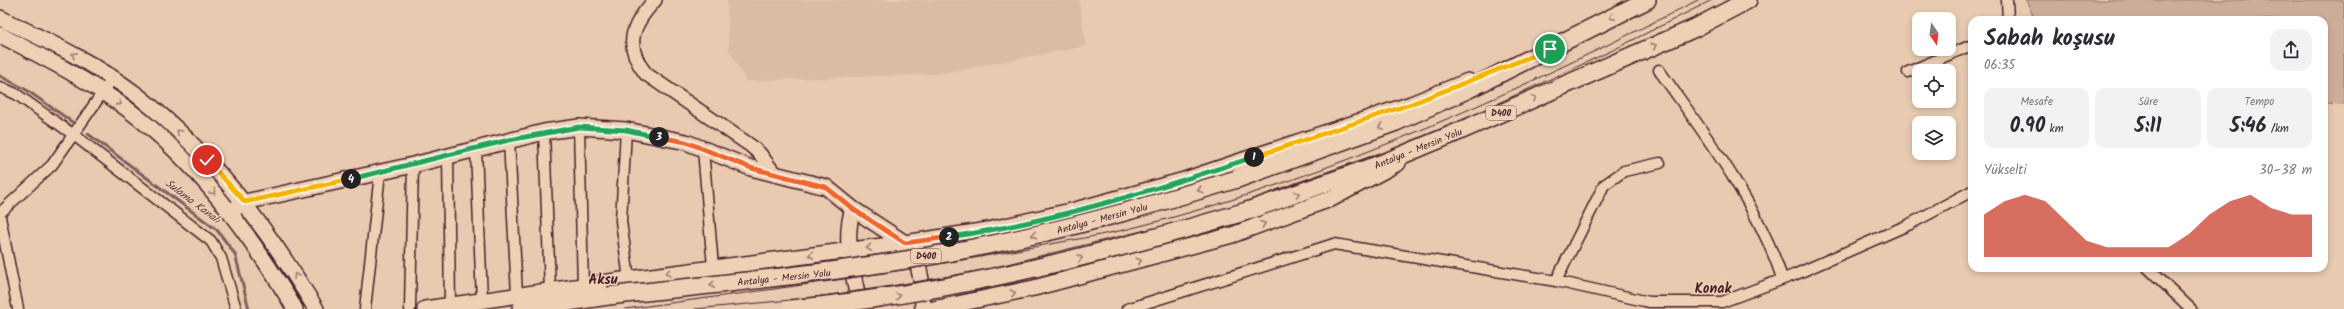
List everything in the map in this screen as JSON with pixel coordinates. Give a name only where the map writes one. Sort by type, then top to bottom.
[{"type":"highway","name":"Antalya - Mersin Yolu","points":[[519,302],[608,296],[824,273],[1015,240],[1092,222],[1237,179],[1396,122],[1550,49],[1647,0]]},
{"type":"highway","name":"Antalya - Mersin Yolu","points":[[790,309],[893,297],[1025,271],[1150,239],[1247,211],[1383,163],[1453,134],[1695,28],[1748,0]]},
{"type":"main road","points":[[0,18],[80,58],[136,94],[172,125],[245,202],[286,259],[316,309]]},
{"type":"main road","points":[[0,35],[72,73],[126,108],[159,135],[195,172],[230,212],[271,269],[295,309]]},
{"type":"main road","points":[[426,309],[482,301],[519,302],[550,290],[713,267],[905,243],[988,230],[1075,210],[1181,181],[1411,104],[1550,49]]},
{"type":"main road","points":[[230,212],[245,202],[380,173],[544,132],[579,127],[626,130],[686,142],[751,168],[826,187],[853,209],[905,243],[918,264],[922,284],[923,309]]},
{"type":"main road","points":[[933,309],[956,306],[1088,275],[1232,235],[1333,198],[1453,134]]},
{"type":"main road","points":[[853,209],[849,220],[850,250],[860,309]]},
{"type":"street","points":[[655,0],[641,16],[634,31],[632,47],[636,61],[646,74],[751,146],[760,154],[774,174]]},
{"type":"street","points":[[2007,0],[2008,16]]},
{"type":"street","points":[[1908,72],[1968,48]]},
{"type":"street","points":[[1659,70],[1735,181],[1775,257],[1782,278]]},
{"type":"street","points":[[0,213],[52,166],[112,79]]},
{"type":"street","points":[[0,87],[16,94],[74,135],[211,241],[221,258],[236,309]]},
{"type":"street","points":[[579,127],[583,286]]},
{"type":"street","points":[[626,130],[621,221],[628,279]]},
{"type":"street","points":[[544,132],[550,290]]},
{"type":"street","points":[[509,140],[519,302]]},
{"type":"street","points":[[476,149],[482,301]]},
{"type":"street","points":[[703,149],[713,267]]},
{"type":"street","points":[[448,156],[450,306]]},
{"type":"street","points":[[1556,281],[1604,185],[1624,171],[1660,163]]},
{"type":"street","points":[[410,309],[413,165]]},
{"type":"street","points":[[365,309],[380,173]]},
{"type":"street","points":[[1127,309],[1334,244],[1556,281],[1649,302],[1722,302],[1908,225],[1968,193]]},
{"type":"street","points":[[0,217],[18,309]]},
{"type":"street","points":[[2152,272],[2191,309]]},
{"type":"shaded area","points":[[727,0],[1079,0],[1086,46],[937,74],[746,81],[729,50]]},
{"type":"shaded area","points":[[2026,0],[2344,0],[2344,104],[2328,103],[2328,16],[2033,16]]},
{"type":"waterway","name":"Sulama Kanalı","points":[[0,76],[25,89],[75,124]]},
{"type":"waterway","name":"Sulama Kanalı","points":[[88,134],[217,230],[235,254],[249,309]]},
{"type":"tram line","points":[[625,309],[827,282],[927,266],[1115,232],[1216,205],[1358,156],[1427,128],[1564,66],[1698,0]]},
{"type":"tram line","points":[[1479,112],[1611,51],[1712,0]]},
{"type":"tram line","points":[[1402,145],[1450,125]]},
{"type":"tram line","points":[[1276,190],[1380,153]]},
{"type":"tram line","points":[[695,309],[801,299],[979,271],[1154,228]]},
{"type":"district","name":"Aksu","points":[[603,279]]},
{"type":"district","name":"Konak","points":[[1713,288]]},
{"type":"route","points":[[207,160],[245,202],[413,165],[544,132],[579,127],[626,130],[686,142],[751,168],[826,187],[853,209],[869,218],[905,243],[988,230],[1075,210],[1181,181],[1411,104],[1550,49]]}]
